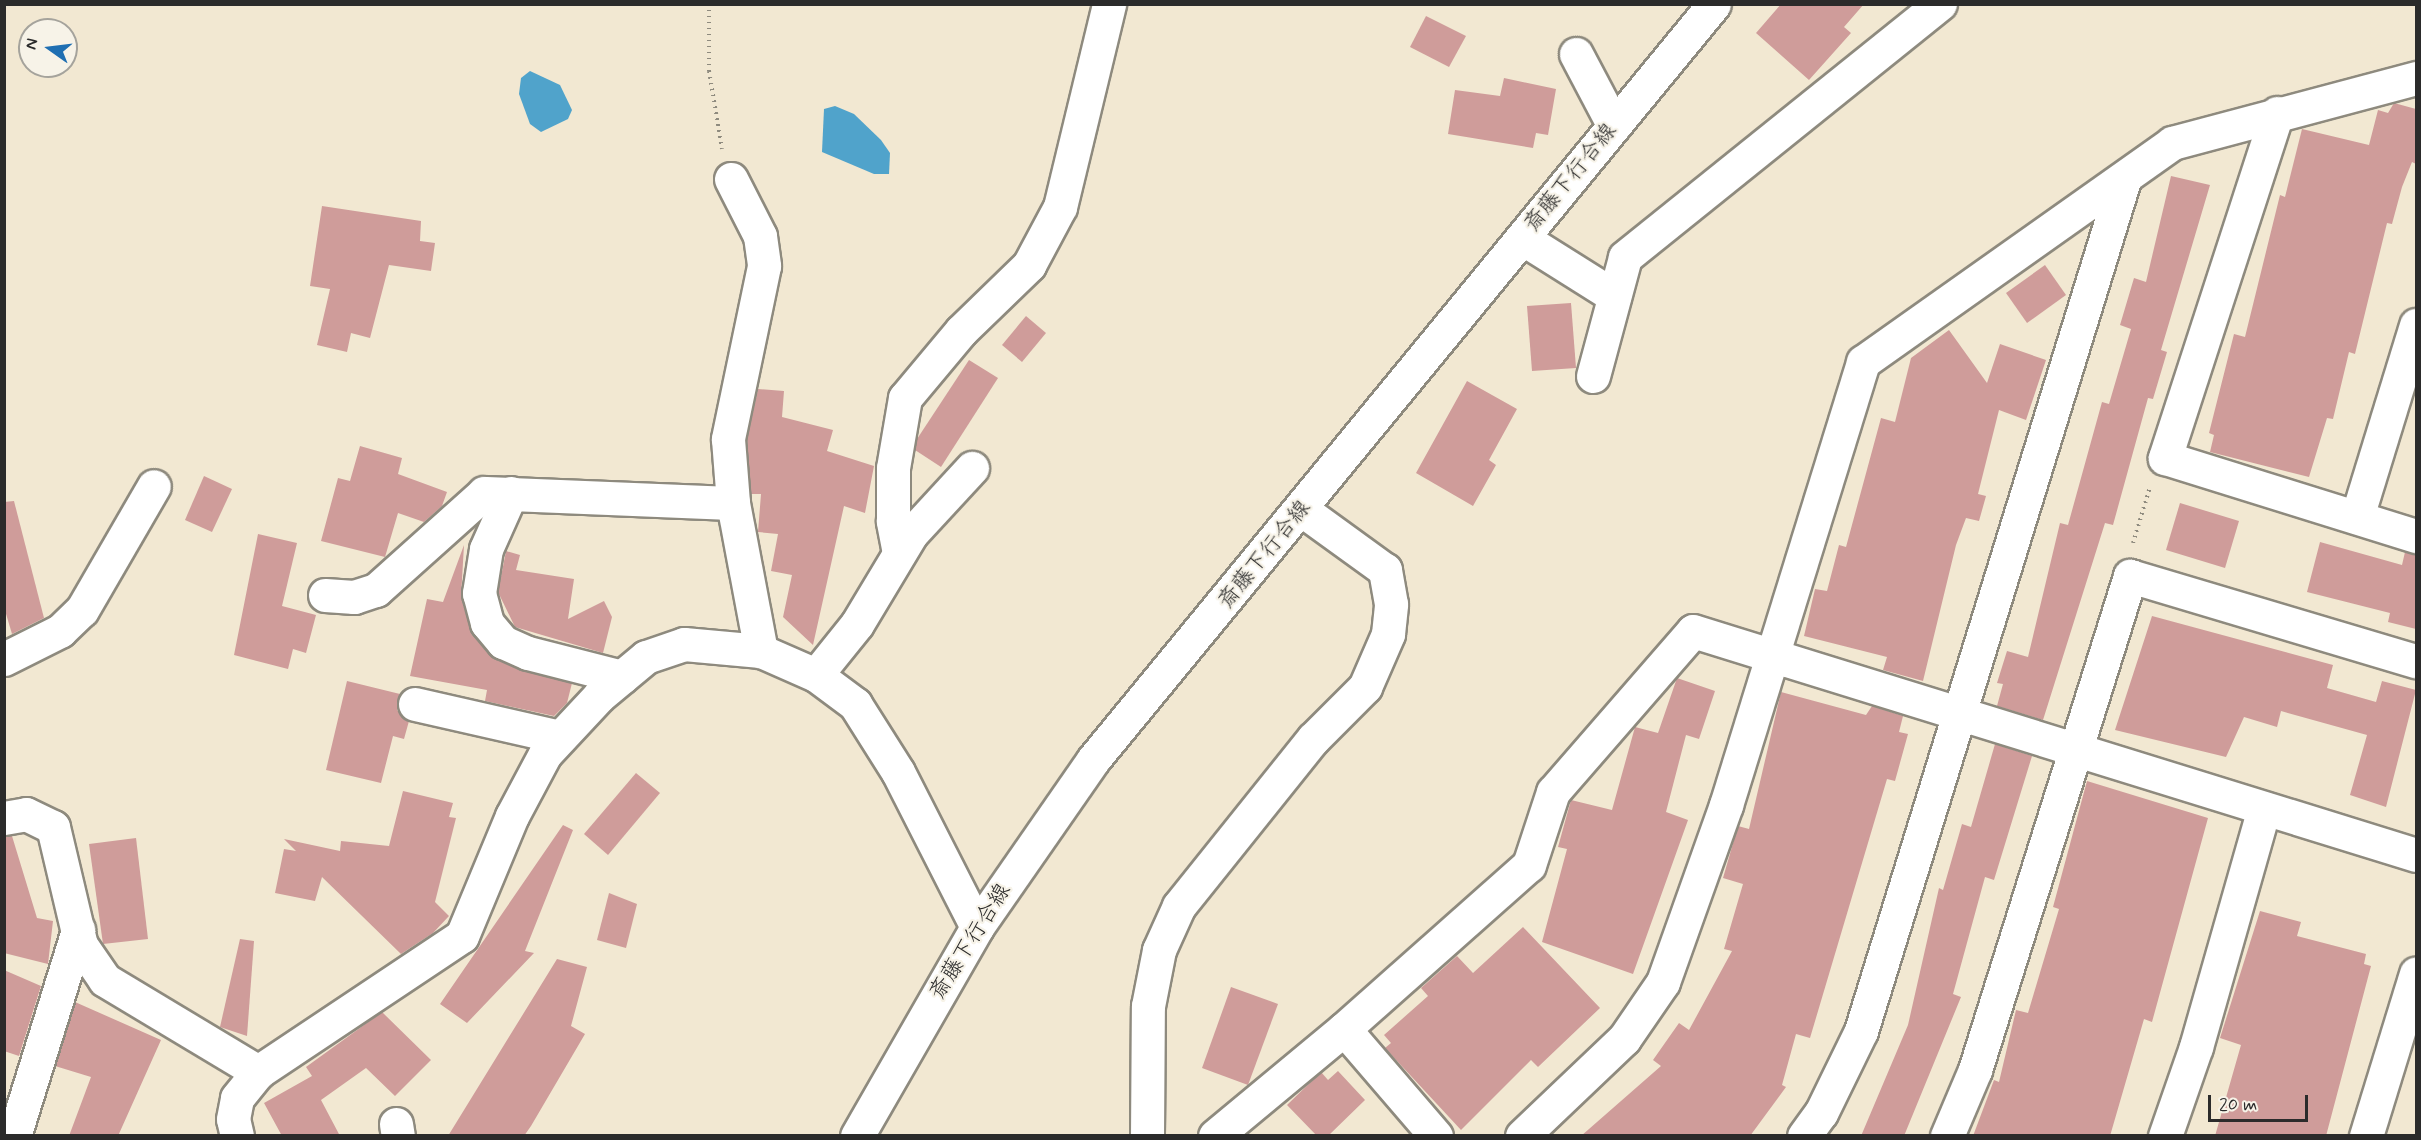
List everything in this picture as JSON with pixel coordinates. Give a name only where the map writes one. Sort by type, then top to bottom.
[{"type":"street","points":[[899,553],[893,521],[893,468],[905,398],[961,331],[1029,265],[1060,207],[1109,4]]},
{"type":"street","name":"斎藤下行合線","points":[[857,1136],[976,927],[1093,760],[1302,510],[1714,4]]},
{"type":"street","points":[[1593,376],[1625,257],[1940,4]]},
{"type":"street","points":[[1576,54],[1614,126]]},
{"type":"street","points":[[1522,1136],[1624,1039],[1663,982],[1774,655],[1863,362],[2124,180],[2172,143],[2277,113],[2416,78]]},
{"type":"street","points":[[2277,113],[2165,458],[2416,536]]},
{"type":"street","points":[[731,178],[760,236],[764,266],[728,439],[733,503],[761,651]]},
{"type":"street","points":[[1804,1136],[1821,1113],[1861,1031],[1956,712],[2124,180]]},
{"type":"street","points":[[1522,238],[1614,296]]},
{"type":"street","points":[[2357,517],[2416,325]]},
{"type":"street","points":[[816,675],[857,624],[899,553],[972,468]]},
{"type":"street","points":[[4,659],[60,631],[82,610],[154,486]]},
{"type":"street","points":[[325,595],[354,597],[376,590],[484,493],[733,503]]},
{"type":"street","points":[[511,493],[486,549],[479,593],[487,623],[503,642],[528,654],[622,677]]},
{"type":"street","points":[[1147,1136],[1149,1006],[1159,950],[1179,906],[1313,739],[1365,687],[1388,634],[1391,604],[1385,570],[1369,553],[1302,510]]},
{"type":"street","points":[[1947,1136],[1975,1070],[2130,576],[2416,661]]},
{"type":"street","points":[[1215,1136],[1344,1029],[1528,865],[1554,792],[1694,632],[1956,712],[2076,753],[2416,855]]},
{"type":"street","points":[[237,1136],[233,1119],[237,1098],[258,1072],[462,936],[512,816],[560,737],[646,657],[684,644],[761,651],[816,675],[862,714],[898,772],[976,927]]},
{"type":"street","points":[[415,704],[560,737]]},
{"type":"street","points":[[2165,1136],[2196,1047],[2264,809]]},
{"type":"street","points":[[4,818],[26,814],[53,827],[78,930],[89,963],[105,980],[258,1072]]},
{"type":"street","points":[[14,1136],[78,930]]},
{"type":"street","points":[[2366,1136],[2416,973]]},
{"type":"street","points":[[1344,1029],[1436,1136]]},
{"type":"path","points":[[709,4],[711,102],[731,178]]},
{"type":"path","points":[[2130,576],[2128,562],[2155,471],[2165,458]]},
{"type":"water","points":[[530,71],[560,85],[572,110],[568,119],[541,132],[530,124],[519,94],[521,78]]},
{"type":"water","points":[[835,106],[854,114],[881,140],[890,153],[889,174],[874,174],[822,152],[824,109]]},
{"type":"building","points":[[1781,4],[1864,4],[1844,27],[1851,33],[1809,80],[1756,33]]},
{"type":"building","points":[[1426,16],[1466,36],[1449,67],[1410,47]]},
{"type":"building","points":[[1504,78],[1556,89],[1548,135],[1536,133],[1533,148],[1448,134],[1455,90],[1500,96]]},
{"type":"building","points":[[2394,103],[2416,109],[2416,164],[2412,162],[2402,187],[2392,224],[2387,223],[2355,354],[2349,352],[2333,419],[2327,418],[2309,477],[2210,452],[2214,435],[2209,433],[2234,334],[2245,337],[2280,195],[2285,197],[2302,129],[2369,145],[2378,110],[2388,113]]},
{"type":"building","points":[[2171,176],[2210,185],[2161,350],[2167,352],[2153,399],[2148,398],[2113,525],[2105,523],[2043,720],[1997,706],[2003,684],[1997,683],[2007,651],[2028,657],[2060,523],[2068,525],[2102,402],[2109,404],[2131,329],[2120,325],[2134,278],[2146,282]]},
{"type":"building","points":[[322,206],[421,221],[420,241],[435,243],[431,271],[389,265],[370,338],[351,333],[347,352],[317,345],[330,289],[310,286]]},
{"type":"building","points":[[2045,265],[2066,295],[2027,323],[2006,293]]},
{"type":"building","points":[[1571,303],[1576,368],[1532,371],[1527,306]]},
{"type":"building","points":[[1026,316],[1046,333],[1022,362],[1002,345]]},
{"type":"building","points":[[1949,330],[1987,383],[2000,344],[2046,360],[2026,420],[1999,410],[1978,494],[1986,496],[1979,521],[1966,518],[1956,545],[1923,681],[1883,670],[1887,657],[1804,636],[1815,589],[1827,591],[1839,545],[1846,547],[1881,418],[1895,422],[1911,358]]},
{"type":"building","points":[[969,360],[998,378],[941,467],[915,450],[917,439]]},
{"type":"building","points":[[1467,381],[1517,409],[1489,460],[1496,465],[1473,506],[1416,473]]},
{"type":"building","points":[[758,389],[784,391],[782,417],[833,430],[827,451],[874,466],[865,513],[844,506],[813,645],[783,617],[792,575],[771,571],[778,534],[758,532],[761,494],[751,494],[747,440]]},
{"type":"building","points":[[360,446],[402,458],[398,474],[447,492],[442,506],[424,522],[398,513],[385,557],[321,541],[338,478],[350,481]]},
{"type":"building","points":[[204,476],[232,489],[212,532],[185,520]]},
{"type":"building","points":[[14,501],[44,618],[12,634],[4,607],[4,502]]},
{"type":"building","points":[[2180,503],[2239,521],[2225,568],[2166,550]]},
{"type":"building","points":[[258,534],[297,543],[282,606],[316,615],[306,653],[293,649],[288,669],[234,655]]},
{"type":"building","points":[[2320,542],[2402,565],[2405,552],[2416,554],[2416,629],[2388,622],[2390,613],[2307,592]]},
{"type":"building","points":[[464,545],[461,597],[472,635],[495,659],[572,683],[567,703],[554,716],[485,701],[487,690],[410,676],[427,599],[443,602]]},
{"type":"building","points":[[506,551],[520,555],[516,570],[574,579],[568,619],[604,601],[612,617],[603,653],[515,627],[498,592]]},
{"type":"building","points":[[2152,616],[2333,665],[2327,688],[2376,702],[2382,681],[2416,690],[2386,807],[2350,795],[2367,735],[2281,711],[2277,727],[2244,717],[2226,757],[2115,730]]},
{"type":"building","points":[[1677,678],[1715,691],[1699,739],[1686,735],[1666,812],[1688,820],[1633,974],[1542,942],[1567,849],[1558,847],[1571,800],[1612,810],[1635,727],[1658,733]]},
{"type":"building","points":[[347,681],[400,694],[397,710],[409,721],[404,739],[393,736],[381,783],[326,770]]},
{"type":"building","points":[[1781,692],[1866,715],[1872,706],[1903,716],[1899,732],[1908,734],[1895,781],[1887,779],[1810,1038],[1796,1034],[1782,1085],[1786,1087],[1750,1136],[1581,1136],[1661,1066],[1653,1060],[1679,1023],[1689,1030],[1732,951],[1724,949],[1743,884],[1723,878],[1738,826],[1749,829]]},
{"type":"building","points":[[1995,744],[2032,756],[1994,880],[1985,877],[1953,994],[1961,997],[1904,1136],[1861,1136],[1908,1025],[1939,888],[1943,890],[1962,824],[1971,827]]},
{"type":"building","points":[[636,773],[660,793],[608,855],[584,834]]},
{"type":"building","points":[[2087,781],[2208,818],[2152,1022],[2144,1019],[2110,1136],[1973,1136],[1994,1080],[1999,1082],[2016,1010],[2028,1013],[2059,909],[2053,907]]},
{"type":"building","points":[[403,791],[453,803],[449,817],[456,818],[435,902],[449,916],[433,933],[401,954],[322,877],[315,901],[275,893],[284,849],[296,851],[284,839],[340,851],[341,841],[389,846]]},
{"type":"building","points":[[563,825],[573,830],[525,951],[534,953],[467,1023],[440,1004]]},
{"type":"building","points":[[4,836],[12,836],[37,918],[53,921],[48,964],[4,953]]},
{"type":"building","points":[[136,838],[148,939],[103,944],[89,844]]},
{"type":"building","points":[[609,893],[637,904],[626,948],[597,940]]},
{"type":"building","points":[[2260,911],[2301,922],[2297,936],[2366,954],[2364,964],[2371,966],[2326,1136],[2215,1136],[2241,1045],[2220,1038]]},
{"type":"building","points":[[1523,927],[1600,1008],[1538,1067],[1531,1060],[1461,1130],[1385,1048],[1391,1043],[1384,1035],[1428,996],[1421,988],[1457,956],[1473,973]]},
{"type":"building","points":[[240,939],[254,941],[247,1036],[220,1027]]},
{"type":"building","points":[[557,959],[587,967],[571,1026],[585,1034],[531,1126],[524,1136],[448,1136]]},
{"type":"building","points":[[4,970],[41,986],[19,1056],[4,1051]]},
{"type":"building","points":[[1231,987],[1278,1004],[1248,1085],[1202,1068]]},
{"type":"building","points":[[75,1002],[161,1040],[118,1136],[69,1136],[91,1077],[55,1066]]},
{"type":"building","points":[[382,1012],[431,1060],[395,1096],[366,1068],[321,1100],[340,1136],[282,1136],[264,1103],[312,1076],[306,1067]]},
{"type":"building","points":[[1338,1071],[1365,1100],[1328,1136],[1317,1136],[1287,1105],[1321,1072],[1328,1080]]}]
